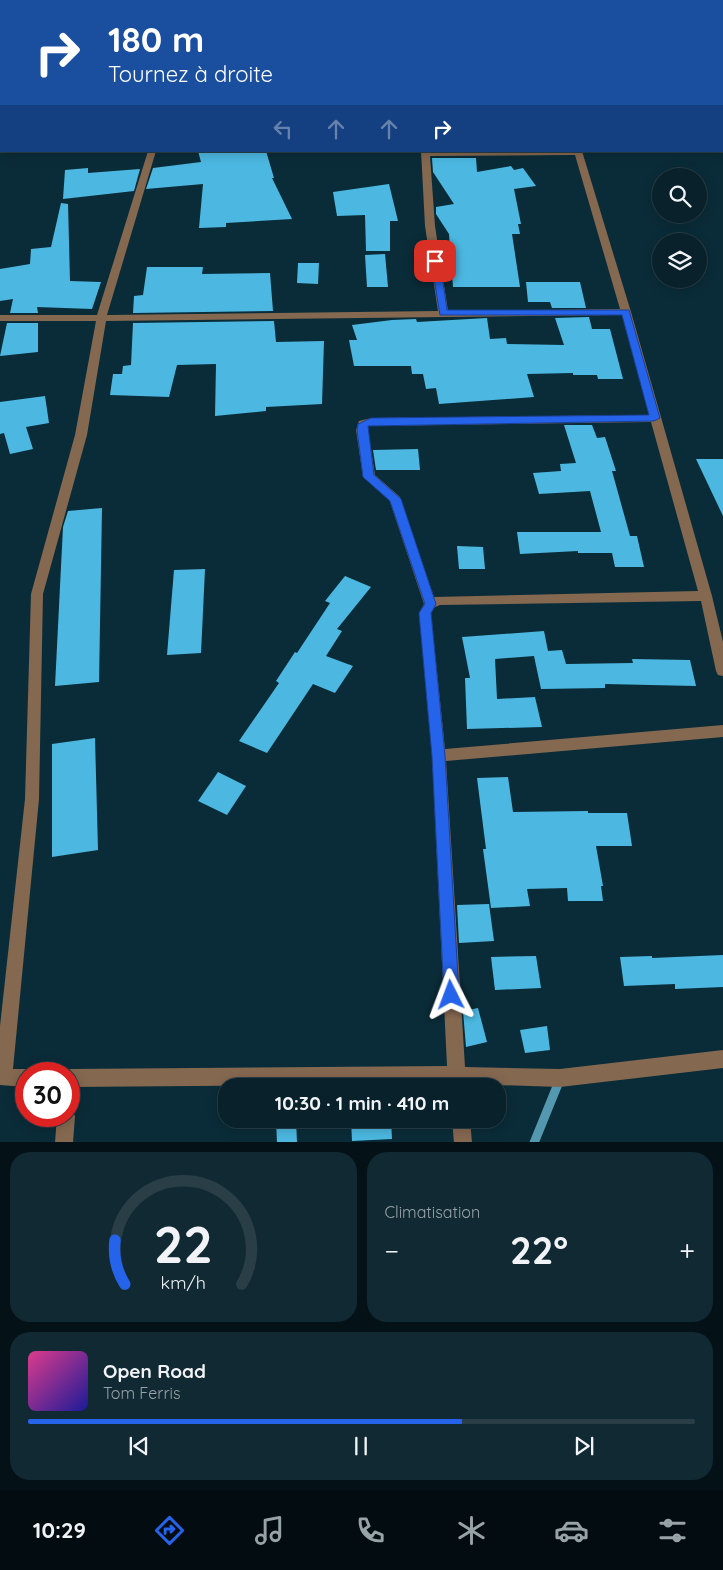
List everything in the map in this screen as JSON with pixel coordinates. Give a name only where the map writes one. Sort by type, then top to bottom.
[{"type":"street","points":[[15,1075],[2,1071],[32,799],[37,594],[81,435],[102,319],[122,242],[152,152]]},
{"type":"street","points":[[443,313],[430,226],[425,152],[578,152],[626,312],[654,418],[706,596],[723,671]]},
{"type":"street","points":[[0,318],[102,319],[626,312]]},
{"type":"street","points":[[430,604],[395,499],[368,477],[362,430],[363,424],[371,422],[654,418]]},
{"type":"street","points":[[456,1078],[438,756],[425,613],[430,604],[438,600],[706,596]]},
{"type":"street","points":[[438,756],[723,732]]},
{"type":"street","points":[[506,1079],[560,1078],[723,1059]]},
{"type":"street","points":[[80,1078],[218,1079]]},
{"type":"street","points":[[64,1142],[65,1127]]},
{"type":"street","points":[[462,1128],[464,1142]]},
{"type":"building","points":[[198,152],[266,152],[274,178],[272,178],[292,219],[226,223],[226,227],[199,228],[203,184],[146,189],[153,168],[201,162]]},
{"type":"building","points":[[432,158],[476,158],[477,172],[511,166],[514,170],[523,168],[536,186],[514,189],[521,224],[518,224],[520,234],[512,234],[520,287],[453,287],[449,234],[436,214],[436,207],[454,204],[433,172]]},
{"type":"building","points":[[88,168],[88,173],[140,169],[134,191],[63,199],[65,170]]},
{"type":"building","points":[[389,184],[398,221],[390,221],[390,251],[366,251],[365,215],[337,216],[333,192]]},
{"type":"building","points":[[61,203],[68,204],[70,281],[101,282],[92,309],[37,307],[38,313],[10,313],[13,299],[0,301],[0,269],[30,264],[31,249],[51,247]]},
{"type":"building","points":[[385,254],[388,287],[367,287],[365,255]]},
{"type":"building","points":[[298,263],[319,263],[318,284],[297,283]]},
{"type":"building","points":[[147,267],[203,267],[202,274],[270,273],[273,311],[133,313],[134,296],[143,295]]},
{"type":"building","points":[[526,282],[580,282],[586,308],[552,308],[550,302],[528,302]]},
{"type":"building","points":[[589,317],[592,329],[610,329],[623,379],[598,379],[597,375],[573,375],[573,373],[527,374],[534,397],[439,404],[436,388],[426,389],[423,374],[412,374],[411,366],[354,366],[349,340],[357,340],[352,325],[392,320],[416,319],[417,322],[487,318],[490,339],[506,338],[507,344],[564,345],[555,318]]},
{"type":"building","points":[[274,321],[276,342],[324,341],[322,404],[266,407],[266,411],[215,416],[216,364],[177,365],[169,397],[110,395],[113,374],[122,374],[123,366],[131,365],[133,323]]},
{"type":"building","points":[[7,323],[38,323],[38,352],[0,356]]},
{"type":"building","points":[[45,396],[49,423],[26,427],[33,449],[10,454],[4,433],[0,434],[0,402]]},
{"type":"building","points":[[564,425],[592,425],[597,438],[605,437],[616,471],[612,471],[630,536],[637,536],[644,567],[615,567],[612,553],[578,553],[578,551],[520,554],[517,532],[601,532],[590,491],[539,494],[533,473],[561,471],[560,464],[576,463]]},
{"type":"building","points":[[418,449],[420,470],[376,470],[373,450]]},
{"type":"building","points":[[696,459],[723,459],[723,516]]},
{"type":"building","points":[[102,508],[99,682],[55,686],[63,527],[68,511]]},
{"type":"building","points":[[457,546],[483,547],[485,569],[459,569]]},
{"type":"building","points":[[205,569],[201,653],[167,655],[174,570]]},
{"type":"building","points":[[345,576],[371,587],[337,629],[342,631],[326,656],[353,666],[335,693],[313,684],[267,753],[239,741],[279,683],[276,681],[295,652],[297,653],[330,603],[325,601]]},
{"type":"building","points":[[544,631],[548,651],[562,650],[566,664],[633,663],[632,659],[690,660],[696,686],[605,684],[605,688],[541,689],[534,656],[495,659],[497,699],[535,697],[542,727],[467,729],[465,678],[470,678],[462,637]]},
{"type":"building","points":[[95,738],[98,850],[52,857],[52,744]]},
{"type":"building","points":[[218,772],[246,786],[227,815],[198,801]]},
{"type":"building","points":[[508,777],[513,812],[588,811],[588,813],[627,813],[632,846],[596,846],[603,886],[601,886],[603,901],[568,901],[567,888],[527,889],[530,906],[491,908],[483,849],[486,849],[477,778]]},
{"type":"building","points":[[489,904],[494,941],[459,943],[457,905]]},
{"type":"building","points":[[723,955],[723,987],[675,989],[675,984],[624,986],[620,957],[652,956],[652,958]]},
{"type":"building","points":[[536,956],[541,988],[495,990],[491,957]]},
{"type":"building","points":[[478,1008],[487,1042],[466,1047],[463,1011]]},
{"type":"building","points":[[547,1026],[550,1050],[525,1053],[520,1030]]},
{"type":"building","points":[[276,1128],[296,1128],[297,1142],[277,1142]]},
{"type":"building","points":[[351,1128],[391,1128],[392,1139],[352,1141]]},
{"type":"waterway","points":[[534,1142],[560,1079]]},
{"type":"route","points":[[435,261],[443,313],[626,312],[654,418],[371,422],[363,424],[362,430],[368,477],[395,499],[430,604],[425,613],[438,756],[451,995]]}]
